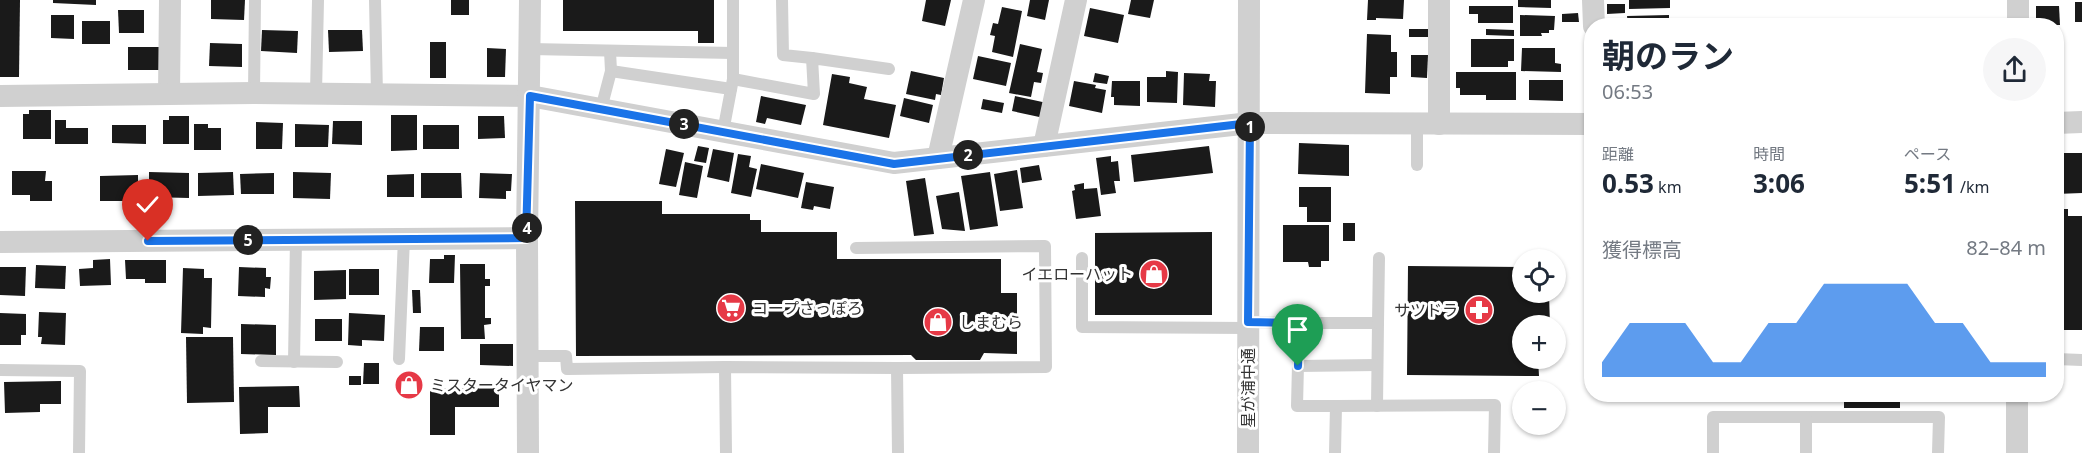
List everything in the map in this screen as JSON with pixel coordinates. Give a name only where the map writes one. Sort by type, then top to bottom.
[{"type":"street","points":[[169,94],[170,0]]},
{"type":"street","points":[[528,453],[526,238],[530,0]]},
{"type":"street","points":[[938,158],[974,0]]},
{"type":"street","points":[[1044,146],[1076,0]]},
{"type":"street","name":"星が浦中通","points":[[1248,453],[1250,0]]},
{"type":"street","points":[[1428,124],[1439,0]]},
{"type":"street","points":[[1593,0],[1594,18]]},
{"type":"street","points":[[2018,0],[2018,18]]},
{"type":"street","points":[[0,96],[254,93],[530,96],[894,164],[1250,123],[1584,124]]},
{"type":"street","points":[[2064,123],[2082,122]]},
{"type":"street","points":[[0,242],[526,238]]},
{"type":"street","points":[[2017,402],[2017,453]]},
{"type":"lane","points":[[254,93],[255,0]]},
{"type":"lane","points":[[316,93],[318,0]]},
{"type":"lane","points":[[375,0],[378,94]]},
{"type":"lane","points":[[723,132],[732,84],[733,0]]},
{"type":"lane","points":[[782,0],[783,55],[890,69]]},
{"type":"lane","points":[[530,49],[733,53]]},
{"type":"lane","points":[[601,109],[611,71],[610,51]]},
{"type":"lane","points":[[611,71],[814,94],[812,58]]},
{"type":"lane","points":[[1417,165],[1428,124]]},
{"type":"lane","points":[[399,359],[404,238]]},
{"type":"lane","points":[[294,362],[296,239]]},
{"type":"lane","points":[[527,356],[566,356],[567,369],[1046,367],[1045,246],[856,248]]},
{"type":"lane","points":[[1082,258],[1082,327],[1378,323]]},
{"type":"lane","points":[[1377,406],[1379,258]]},
{"type":"lane","points":[[1299,323],[1297,406],[1495,405],[1494,453]]},
{"type":"lane","points":[[2064,359],[2082,360]]},
{"type":"lane","points":[[261,361],[337,362]]},
{"type":"lane","points":[[1298,366],[1377,365]]},
{"type":"lane","points":[[725,367],[726,453]]},
{"type":"lane","points":[[897,368],[898,453]]},
{"type":"lane","points":[[0,370],[80,370],[79,453]]},
{"type":"lane","points":[[1335,453],[1336,406]]},
{"type":"lane","points":[[1713,453],[1713,417],[1939,417],[1938,453]]},
{"type":"lane","points":[[1806,417],[1806,453]]},
{"type":"building","points":[[0,0],[20,0],[19,77],[0,77]]},
{"type":"building","points":[[53,0],[96,0],[96,5],[53,3]]},
{"type":"building","points":[[211,0],[245,0],[244,20],[211,19]]},
{"type":"building","points":[[451,0],[469,0],[469,15],[451,15]]},
{"type":"building","points":[[563,0],[714,0],[714,43],[698,43],[698,31],[563,31]]},
{"type":"building","points":[[926,0],[951,0],[945,26],[922,21]]},
{"type":"building","points":[[1030,0],[1049,0],[1045,20],[1027,16]]},
{"type":"building","points":[[1131,0],[1154,0],[1150,18],[1128,14]]},
{"type":"building","points":[[1368,0],[1404,0],[1403,19],[1367,20]]},
{"type":"building","points":[[1518,0],[1551,0],[1551,8],[1518,7]]},
{"type":"building","points":[[1629,0],[1670,0],[1670,8],[1629,9]]},
{"type":"building","points":[[2075,2],[2082,2],[2082,22],[2075,22]]},
{"type":"building","points":[[1607,4],[1625,4],[1625,13],[1607,14]]},
{"type":"building","points":[[1469,6],[1513,6],[1513,23],[1478,23],[1478,14],[1469,14]]},
{"type":"building","points":[[2036,6],[2059,6],[2060,18],[2036,18]]},
{"type":"building","points":[[1002,7],[1022,11],[1013,57],[992,52],[995,36],[990,35],[993,23],[998,24]]},
{"type":"building","points":[[1090,8],[1124,15],[1118,43],[1084,36]]},
{"type":"building","points":[[118,10],[144,10],[144,33],[119,33]]},
{"type":"building","points":[[1578,13],[1579,22],[1562,22],[1562,14]]},
{"type":"building","points":[[51,15],[74,15],[74,39],[51,38]]},
{"type":"building","points":[[1520,15],[1555,16],[1554,30],[1541,33],[1542,36],[1520,36]]},
{"type":"building","points":[[1669,15],[1669,18],[1627,18],[1627,16]]},
{"type":"building","points":[[82,21],[110,21],[110,44],[82,44]]},
{"type":"building","points":[[1409,29],[1428,29],[1428,37],[1409,37]]},
{"type":"building","points":[[1486,29],[1514,30],[1514,36],[1486,35]]},
{"type":"building","points":[[262,30],[298,31],[297,53],[261,51]]},
{"type":"building","points":[[328,30],[362,30],[363,51],[329,52]]},
{"type":"building","points":[[1367,34],[1391,35],[1391,52],[1397,52],[1397,77],[1390,77],[1390,94],[1365,93]]},
{"type":"building","points":[[1471,39],[1514,39],[1514,61],[1508,61],[1508,67],[1471,67]]},
{"type":"building","points":[[430,42],[446,42],[446,78],[430,78]]},
{"type":"building","points":[[210,43],[242,44],[242,67],[209,66]]},
{"type":"building","points":[[1020,44],[1042,49],[1037,72],[1043,73],[1041,83],[1034,82],[1031,97],[1009,93]]},
{"type":"building","points":[[128,47],[159,47],[159,70],[128,70]]},
{"type":"building","points":[[487,48],[506,49],[505,77],[487,77]]},
{"type":"building","points":[[1522,48],[1555,48],[1555,63],[1561,64],[1561,72],[1521,71]]},
{"type":"building","points":[[1411,55],[1428,55],[1427,78],[1411,77]]},
{"type":"building","points":[[978,56],[1011,63],[1006,86],[973,79]]},
{"type":"building","points":[[911,71],[944,78],[941,95],[936,94],[935,100],[906,94]]},
{"type":"building","points":[[1166,71],[1178,72],[1177,103],[1147,102],[1147,77],[1166,77]]},
{"type":"building","points":[[1456,72],[1516,72],[1516,100],[1486,100],[1486,95],[1460,95],[1460,88],[1456,88]]},
{"type":"building","points":[[1095,73],[1109,76],[1107,84],[1093,82]]},
{"type":"building","points":[[1184,73],[1210,74],[1209,81],[1216,81],[1215,107],[1183,105]]},
{"type":"building","points":[[832,74],[850,77],[849,83],[867,87],[864,99],[896,105],[889,138],[823,125]]},
{"type":"building","points":[[1529,80],[1563,80],[1563,101],[1529,100]]},
{"type":"building","points":[[1074,81],[1096,85],[1095,88],[1106,90],[1102,113],[1069,106]]},
{"type":"building","points":[[1112,81],[1140,81],[1140,106],[1114,105],[1114,97],[1111,97]]},
{"type":"building","points":[[761,96],[806,105],[801,125],[767,118],[765,124],[756,122]]},
{"type":"building","points":[[1015,96],[1047,103],[1044,118],[1012,111]]},
{"type":"building","points":[[904,98],[933,105],[929,123],[900,116]]},
{"type":"building","points":[[983,99],[1004,103],[1002,113],[981,109]]},
{"type":"building","points":[[29,110],[51,110],[51,139],[23,139],[23,114],[29,114]]},
{"type":"building","points":[[391,115],[417,115],[417,150],[391,151]]},
{"type":"building","points":[[169,116],[189,116],[189,144],[163,144],[163,120],[169,120]]},
{"type":"building","points":[[478,116],[504,116],[505,138],[478,139]]},
{"type":"building","points":[[55,120],[66,120],[66,128],[88,128],[88,144],[55,144]]},
{"type":"building","points":[[333,121],[362,121],[362,145],[332,144]]},
{"type":"building","points":[[256,122],[283,123],[282,149],[256,149]]},
{"type":"building","points":[[194,124],[208,124],[208,128],[221,128],[221,150],[194,150]]},
{"type":"building","points":[[295,124],[329,125],[328,147],[295,147]]},
{"type":"building","points":[[112,125],[146,125],[146,144],[112,143]]},
{"type":"building","points":[[423,125],[459,125],[459,149],[423,149]]},
{"type":"building","points":[[1299,143],[1349,145],[1349,176],[1298,174]]},
{"type":"building","points":[[698,146],[709,148],[706,163],[694,161]]},
{"type":"building","points":[[1209,146],[1213,173],[1134,182],[1131,155]]},
{"type":"building","points":[[666,149],[684,153],[676,187],[659,184]]},
{"type":"building","points":[[713,149],[734,153],[729,182],[707,177]]},
{"type":"building","points":[[2064,153],[2082,153],[2082,193],[2064,194]]},
{"type":"building","points":[[738,154],[751,156],[749,167],[757,169],[751,197],[731,193]]},
{"type":"building","points":[[1111,156],[1111,162],[1118,161],[1120,181],[1114,181],[1116,193],[1101,195],[1096,158]]},
{"type":"building","points":[[685,162],[703,166],[697,198],[679,195]]},
{"type":"building","points":[[761,164],[804,173],[798,198],[756,189]]},
{"type":"building","points":[[1039,165],[1042,180],[1022,183],[1020,168]]},
{"type":"building","points":[[1017,170],[1023,208],[1000,211],[994,174]]},
{"type":"building","points":[[12,171],[46,171],[45,181],[52,181],[52,201],[30,201],[30,195],[12,195]]},
{"type":"building","points":[[149,172],[189,173],[189,198],[149,197]]},
{"type":"building","points":[[233,172],[234,195],[198,196],[198,173]]},
{"type":"building","points":[[293,172],[331,173],[330,199],[293,198]]},
{"type":"building","points":[[990,172],[998,226],[970,230],[961,176]]},
{"type":"building","points":[[274,173],[274,194],[241,194],[240,174]]},
{"type":"building","points":[[421,173],[461,173],[462,198],[421,198]]},
{"type":"building","points":[[480,173],[512,174],[511,191],[506,191],[506,199],[479,198]]},
{"type":"building","points":[[414,174],[414,197],[387,197],[387,175]]},
{"type":"building","points":[[138,175],[138,201],[100,201],[100,176]]},
{"type":"building","points":[[925,178],[934,234],[914,236],[906,181]]},
{"type":"building","points":[[806,182],[834,187],[830,209],[814,206],[813,210],[801,208]]},
{"type":"building","points":[[1084,183],[1084,189],[1097,188],[1101,216],[1076,219],[1072,191],[1075,190],[1074,185]]},
{"type":"building","points":[[1299,187],[1331,187],[1331,222],[1307,222],[1307,207],[1299,207]]},
{"type":"building","points":[[959,192],[965,231],[942,229],[936,196]]},
{"type":"building","points":[[575,201],[662,201],[662,214],[750,214],[750,220],[761,220],[761,232],[837,232],[837,259],[1001,259],[1001,293],[1017,293],[1017,354],[984,353],[980,360],[916,360],[911,355],[576,356]]},
{"type":"building","points":[[2064,209],[2068,209],[2068,216],[2082,216],[2082,330],[2064,330]]},
{"type":"building","points":[[1343,223],[1355,223],[1355,241],[1343,241]]},
{"type":"building","points":[[1283,225],[1329,225],[1329,261],[1321,261],[1321,267],[1309,267],[1308,262],[1283,262]]},
{"type":"building","name":"イエローハット","points":[[1212,232],[1212,315],[1095,315],[1095,233]]},
{"type":"building","points":[[444,255],[455,255],[454,283],[429,283],[430,259],[444,259]]},
{"type":"building","points":[[110,259],[111,285],[80,286],[79,269],[93,268],[93,260]]},
{"type":"building","points":[[125,260],[166,260],[166,283],[145,283],[145,279],[126,279]]},
{"type":"building","points":[[460,264],[485,264],[485,279],[490,279],[490,286],[485,286],[485,318],[491,318],[491,324],[484,325],[485,339],[461,339]]},
{"type":"building","points":[[36,265],[66,266],[65,289],[35,288]]},
{"type":"building","name":"サツドラ","points":[[1408,266],[1512,267],[1512,303],[1549,303],[1550,315],[1512,315],[1512,369],[1539,369],[1539,376],[1407,375]]},
{"type":"building","points":[[0,267],[26,267],[25,296],[0,295]]},
{"type":"building","points":[[239,267],[266,268],[266,277],[271,277],[270,289],[265,288],[265,297],[238,296]]},
{"type":"building","points":[[183,268],[204,269],[204,278],[212,278],[211,328],[203,327],[203,334],[181,333]]},
{"type":"building","points":[[349,269],[379,269],[379,295],[349,295]]},
{"type":"building","points":[[346,270],[346,299],[314,300],[314,271]]},
{"type":"building","points":[[412,290],[420,290],[421,313],[413,313]]},
{"type":"building","points":[[39,312],[66,313],[65,345],[41,344],[42,337],[38,337]]},
{"type":"building","points":[[0,313],[26,314],[26,335],[21,335],[21,345],[0,345]]},
{"type":"building","points":[[349,313],[385,315],[384,341],[362,340],[362,346],[348,345]]},
{"type":"building","points":[[315,319],[342,319],[342,341],[315,341]]},
{"type":"building","points":[[241,324],[276,325],[276,355],[241,354]]},
{"type":"building","points":[[420,327],[444,327],[444,351],[419,351]]},
{"type":"building","points":[[186,337],[233,337],[234,402],[187,403]]},
{"type":"building","points":[[480,344],[513,344],[513,366],[480,365]]},
{"type":"building","points":[[364,363],[379,363],[379,384],[363,384]]},
{"type":"building","points":[[349,376],[361,376],[361,385],[349,385]]},
{"type":"building","points":[[61,381],[61,404],[40,404],[40,412],[5,413],[4,382]]},
{"type":"building","points":[[299,386],[300,407],[268,407],[268,433],[240,434],[239,387]]},
{"type":"building","points":[[430,388],[499,388],[499,407],[455,407],[455,435],[430,435]]},
{"type":"building","points":[[1844,402],[1900,402],[1900,408],[1844,408]]},
{"type":"place","name":"イエローハット","points":[[1154,274]]},
{"type":"place","name":"コープさっぽろ","points":[[731,308]]},
{"type":"place","name":"サツドラ","points":[[1479,310]]},
{"type":"place","name":"しまむら","points":[[938,322]]},
{"type":"place","name":"ミスタータイヤマン","points":[[409,385]]},
{"type":"route","points":[[148,241],[526,238],[530,96],[894,164],[1250,123],[1248,322],[1299,323],[1298,366]]}]
